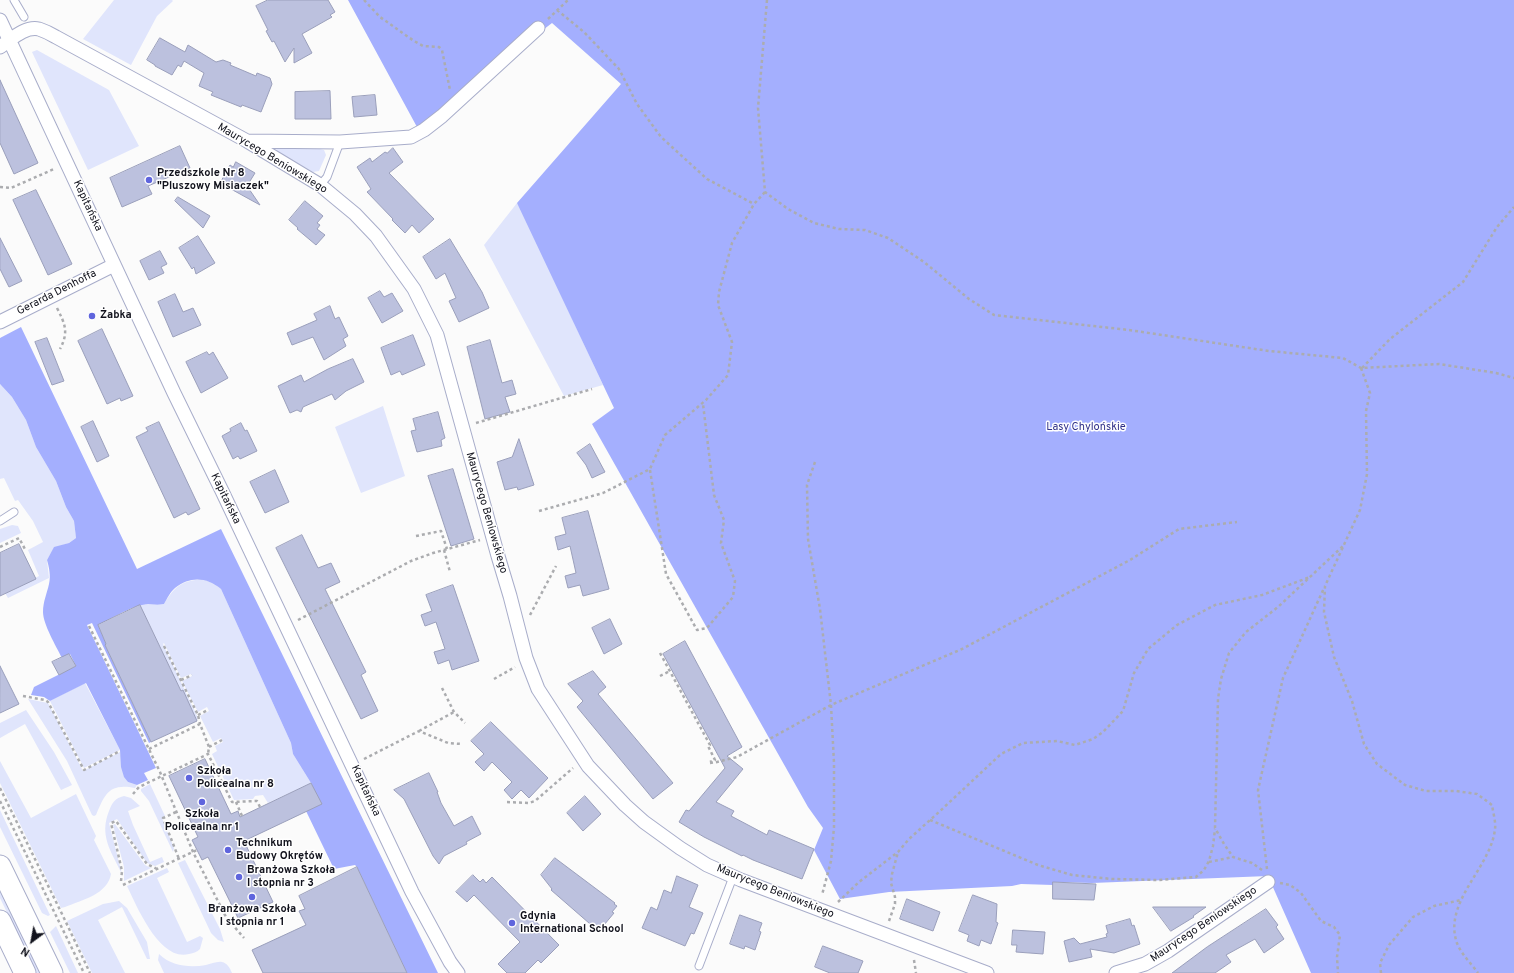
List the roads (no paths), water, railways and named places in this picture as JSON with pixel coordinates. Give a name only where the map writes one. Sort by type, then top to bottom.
[{"type":"main road","points":[[0,866],[52,973]]},
{"type":"main road","points":[[0,921],[25,973]]},
{"type":"street","name":"Kapitańska","points":[[0,20],[5,43],[114,265],[412,892],[450,962],[458,973]]},
{"type":"street","points":[[247,141],[340,142],[411,137],[424,130],[454,106],[538,28]]},
{"type":"street","name":"Maurycego Beniowskiego","points":[[5,43],[20,33],[32,29],[43,31],[56,37],[247,141],[320,185],[355,214],[376,236],[414,289],[437,336],[526,658],[538,689],[588,766],[625,805],[644,822],[707,865],[733,877],[987,973]]},
{"type":"street","name":"Gerarda Denhoffa","points":[[0,322],[114,265]]},
{"type":"street","name":"Maurycego Beniowskiego","points":[[1116,973],[1145,964],[1168,951],[1268,882]]},
{"type":"lane","points":[[14,0],[24,17]]},
{"type":"lane","points":[[320,185],[326,177],[340,142]]},
{"type":"lane","points":[[0,520],[14,512]]},
{"type":"lane","points":[[699,966],[733,877]]},
{"type":"place","name":"Przedszkole Nr 8 \"Pluszowy Misiaczek\"","points":[[149,180]]},
{"type":"place","name":"Żabka","points":[[92,316]]},
{"type":"place","name":"Szkoła Policealna nr 8","points":[[189,778]]},
{"type":"place","name":"Szkoła Policealna nr 1","points":[[202,802]]},
{"type":"place","name":"Technikum Budowy Okrętów","points":[[228,850]]},
{"type":"place","name":"Branżowa Szkoła I stopnia nr 3","points":[[239,877]]},
{"type":"place","name":"Branżowa Szkoła I stopnia nr 1","points":[[252,897]]},
{"type":"place","name":"Gdynia International School","points":[[512,923]]},
{"type":"park label","name":"Lasy Chylońskie","points":[[1086,428]]}]
